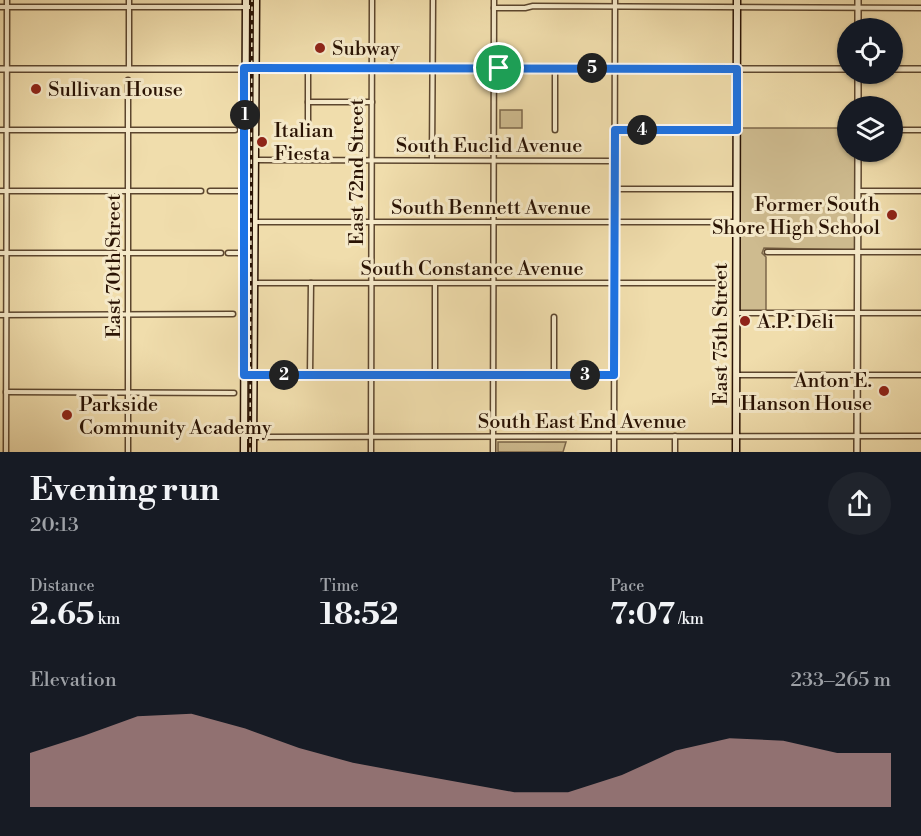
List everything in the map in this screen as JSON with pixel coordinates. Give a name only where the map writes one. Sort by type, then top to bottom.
[{"type":"main road","name":"East 75th Street","points":[[736,452],[737,3]]},
{"type":"main road","points":[[244,452],[246,4]]},
{"type":"main road","points":[[253,452],[256,4]]},
{"type":"street","points":[[6,452],[7,130],[3,69],[7,0]]},
{"type":"street","points":[[129,0],[129,69]]},
{"type":"street","name":"East 72nd Street","points":[[371,452],[372,0]]},
{"type":"street","points":[[432,160],[433,0]]},
{"type":"street","points":[[493,452],[494,0]]},
{"type":"street","points":[[614,452],[615,0]]},
{"type":"street","points":[[858,0],[858,18]]},
{"type":"street","points":[[494,8],[737,3],[921,8]]},
{"type":"street","points":[[0,8],[256,4]]},
{"type":"street","points":[[308,68],[308,128]]},
{"type":"street","points":[[555,68],[555,130]]},
{"type":"street","points":[[3,69],[837,69]]},
{"type":"street","points":[[903,69],[921,69]]},
{"type":"street","name":"East 70th Street","points":[[128,452],[129,80]]},
{"type":"street","points":[[308,102],[372,102]]},
{"type":"street","points":[[0,130],[235,130]]},
{"type":"street","points":[[615,130],[737,130]]},
{"type":"street","points":[[903,130],[921,130]]},
{"type":"street","name":"South Euclid Avenue","points":[[255,160],[615,160]]},
{"type":"street","points":[[857,452],[858,162]]},
{"type":"street","points":[[615,189],[737,189]]},
{"type":"street","points":[[0,191],[201,191]]},
{"type":"street","points":[[210,191],[245,191]]},
{"type":"street","points":[[858,191],[921,191]]},
{"type":"street","name":"South Bennett Avenue","points":[[245,222],[737,222]]},
{"type":"street","points":[[767,252],[921,252]]},
{"type":"street","points":[[0,253],[220,253]]},
{"type":"street","points":[[228,253],[245,253]]},
{"type":"street","name":"South Constance Avenue","points":[[254,283],[724,283]]},
{"type":"street","points":[[310,375],[311,283]]},
{"type":"street","points":[[435,283],[435,375]]},
{"type":"street","points":[[736,313],[921,313]]},
{"type":"street","points":[[0,315],[233,315]]},
{"type":"street","points":[[244,315],[254,315]]},
{"type":"street","points":[[554,317],[554,375]]},
{"type":"street","points":[[244,375],[614,375]]},
{"type":"street","points":[[736,375],[921,375]]},
{"type":"street","points":[[0,376],[6,376]]},
{"type":"street","points":[[6,392],[234,393]]},
{"type":"street","points":[[675,436],[675,452]]},
{"type":"street","name":"South East End Avenue","points":[[244,437],[921,436]]},
{"type":"street","points":[[0,437],[6,437]]},
{"type":"shaded area","points":[[500,110],[522,110],[522,128],[500,128]]},
{"type":"shaded area","points":[[739,128],[837,128],[837,162],[856,162],[856,250],[764,248],[762,253],[766,257],[766,312],[738,312]]},
{"type":"shaded area","points":[[498,442],[566,442],[563,452],[498,452]]},
{"type":"railway","points":[[250,452],[252,0]]},
{"type":"place","name":"Subway","points":[[320,48]]},
{"type":"place","name":"Sullivan House","points":[[36,89]]},
{"type":"place","name":"Italian Fiesta","points":[[262,142]]},
{"type":"place","name":"Former South Shore High School","points":[[892,215]]},
{"type":"place","name":"A.P. Deli","points":[[745,321]]},
{"type":"place","name":"Anton E. Hanson House","points":[[884,391]]},
{"type":"place","name":"Parkside Community Academy","points":[[67,415]]},
{"type":"route","points":[[244,68],[499,68],[737,69],[737,130],[615,130],[614,375],[244,375],[244,68]]}]
